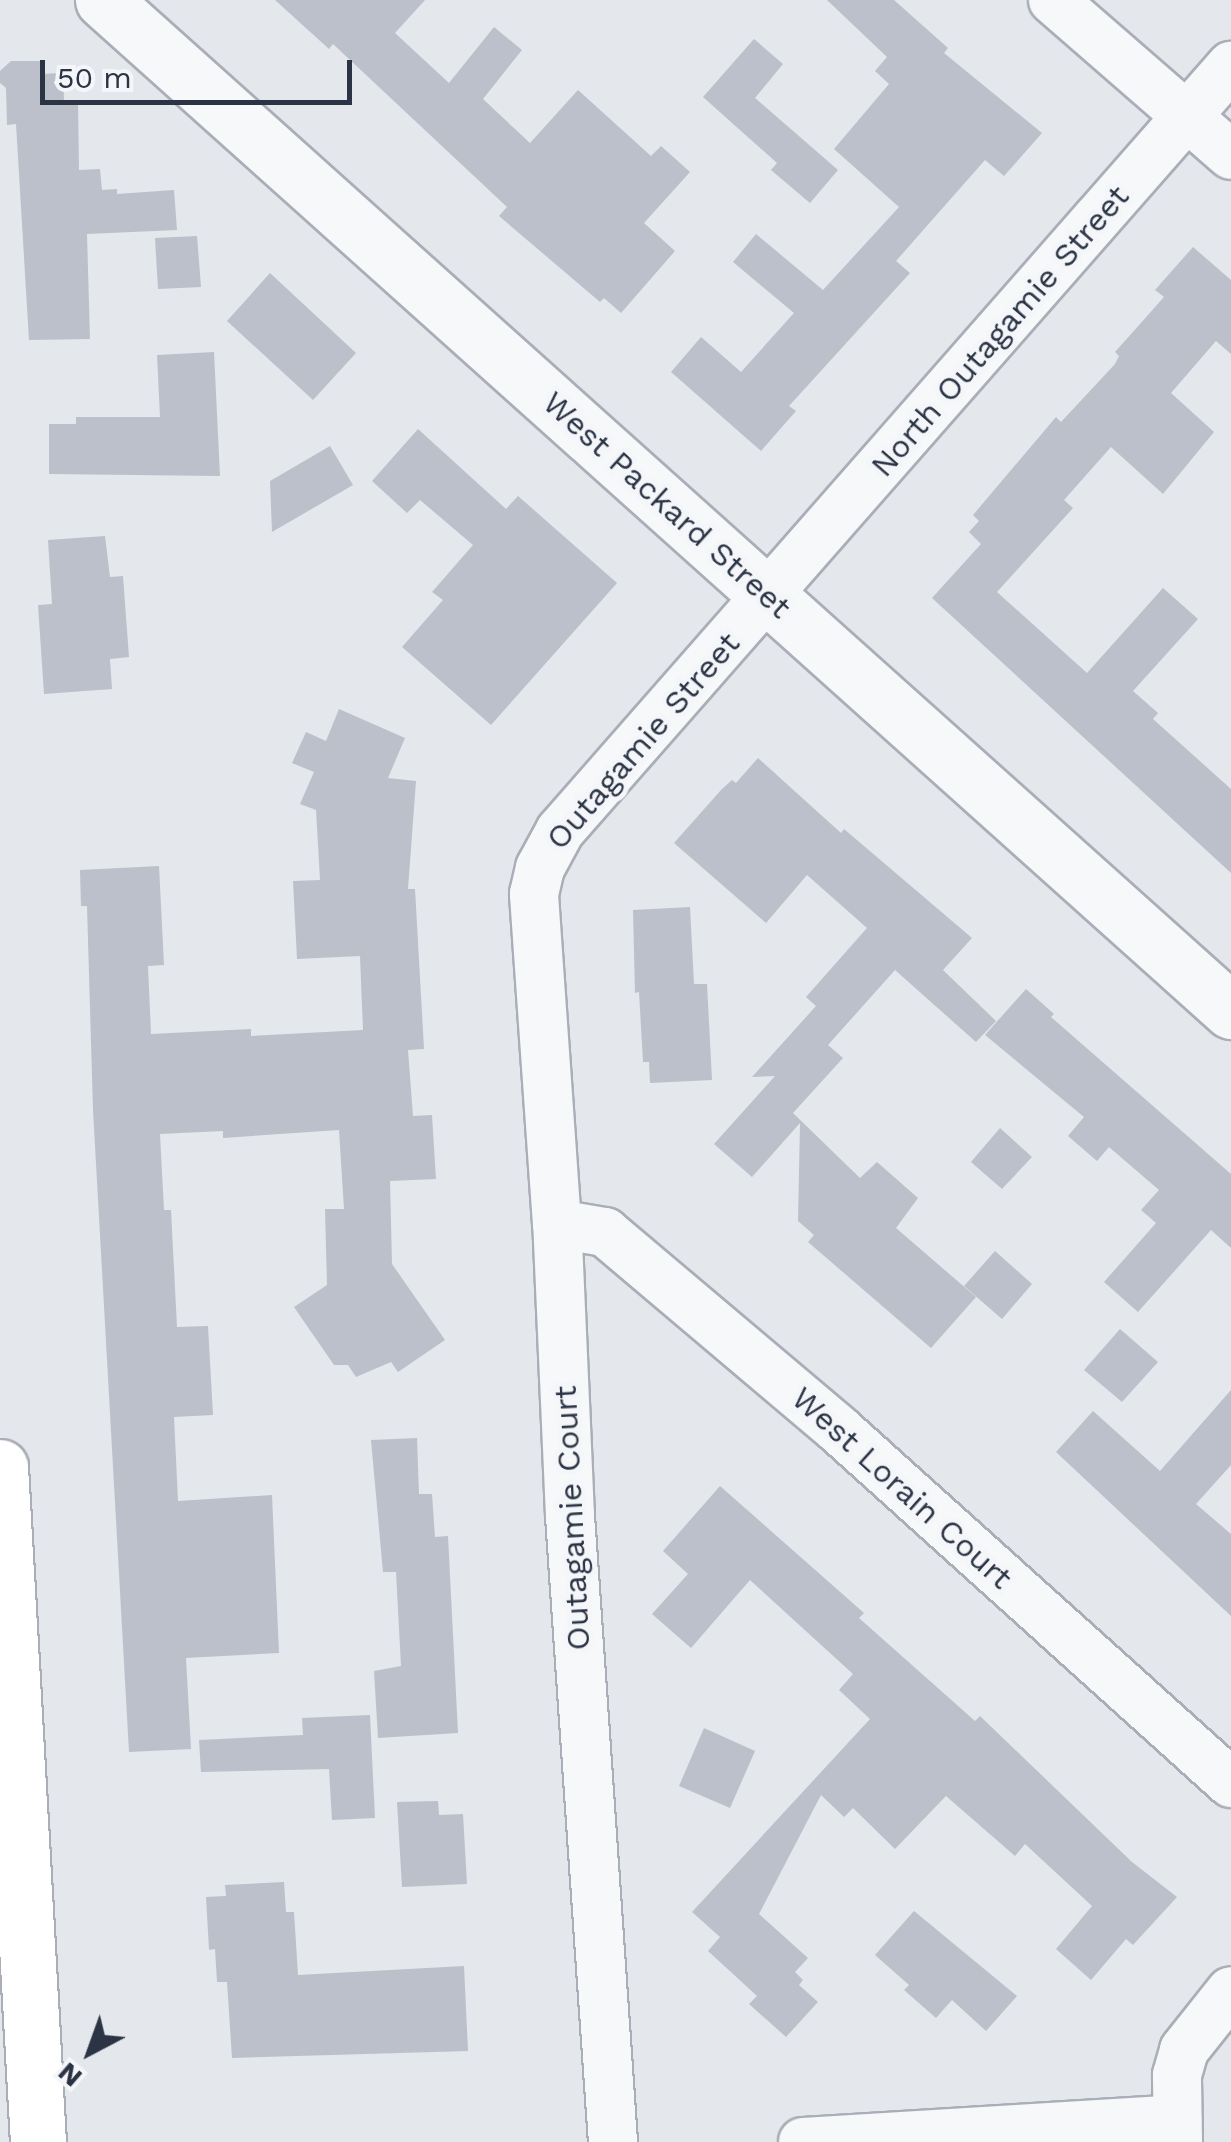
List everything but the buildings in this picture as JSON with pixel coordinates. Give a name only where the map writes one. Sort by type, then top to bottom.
[{"type":"main road","points":[[0,1467],[38,2142]]},
{"type":"street","name":"West Packard Street","points":[[103,0],[1231,1011]]},
{"type":"street","points":[[1053,0],[1231,155]]},
{"type":"street","name":"North Outagamie Street","points":[[768,596],[1231,66]]},
{"type":"street","name":"Outagamie Street","points":[[534,894],[548,846],[768,596]]},
{"type":"street","name":"Outagamie Court","points":[[534,894],[557,1224],[570,1516],[613,2142]]},
{"type":"street","name":"West Lorain Court","points":[[557,1224],[605,1232],[838,1429],[1231,1783]]},
{"type":"street","points":[[803,2142],[1178,2130],[1178,2075],[1184,2050],[1231,1991]]}]
